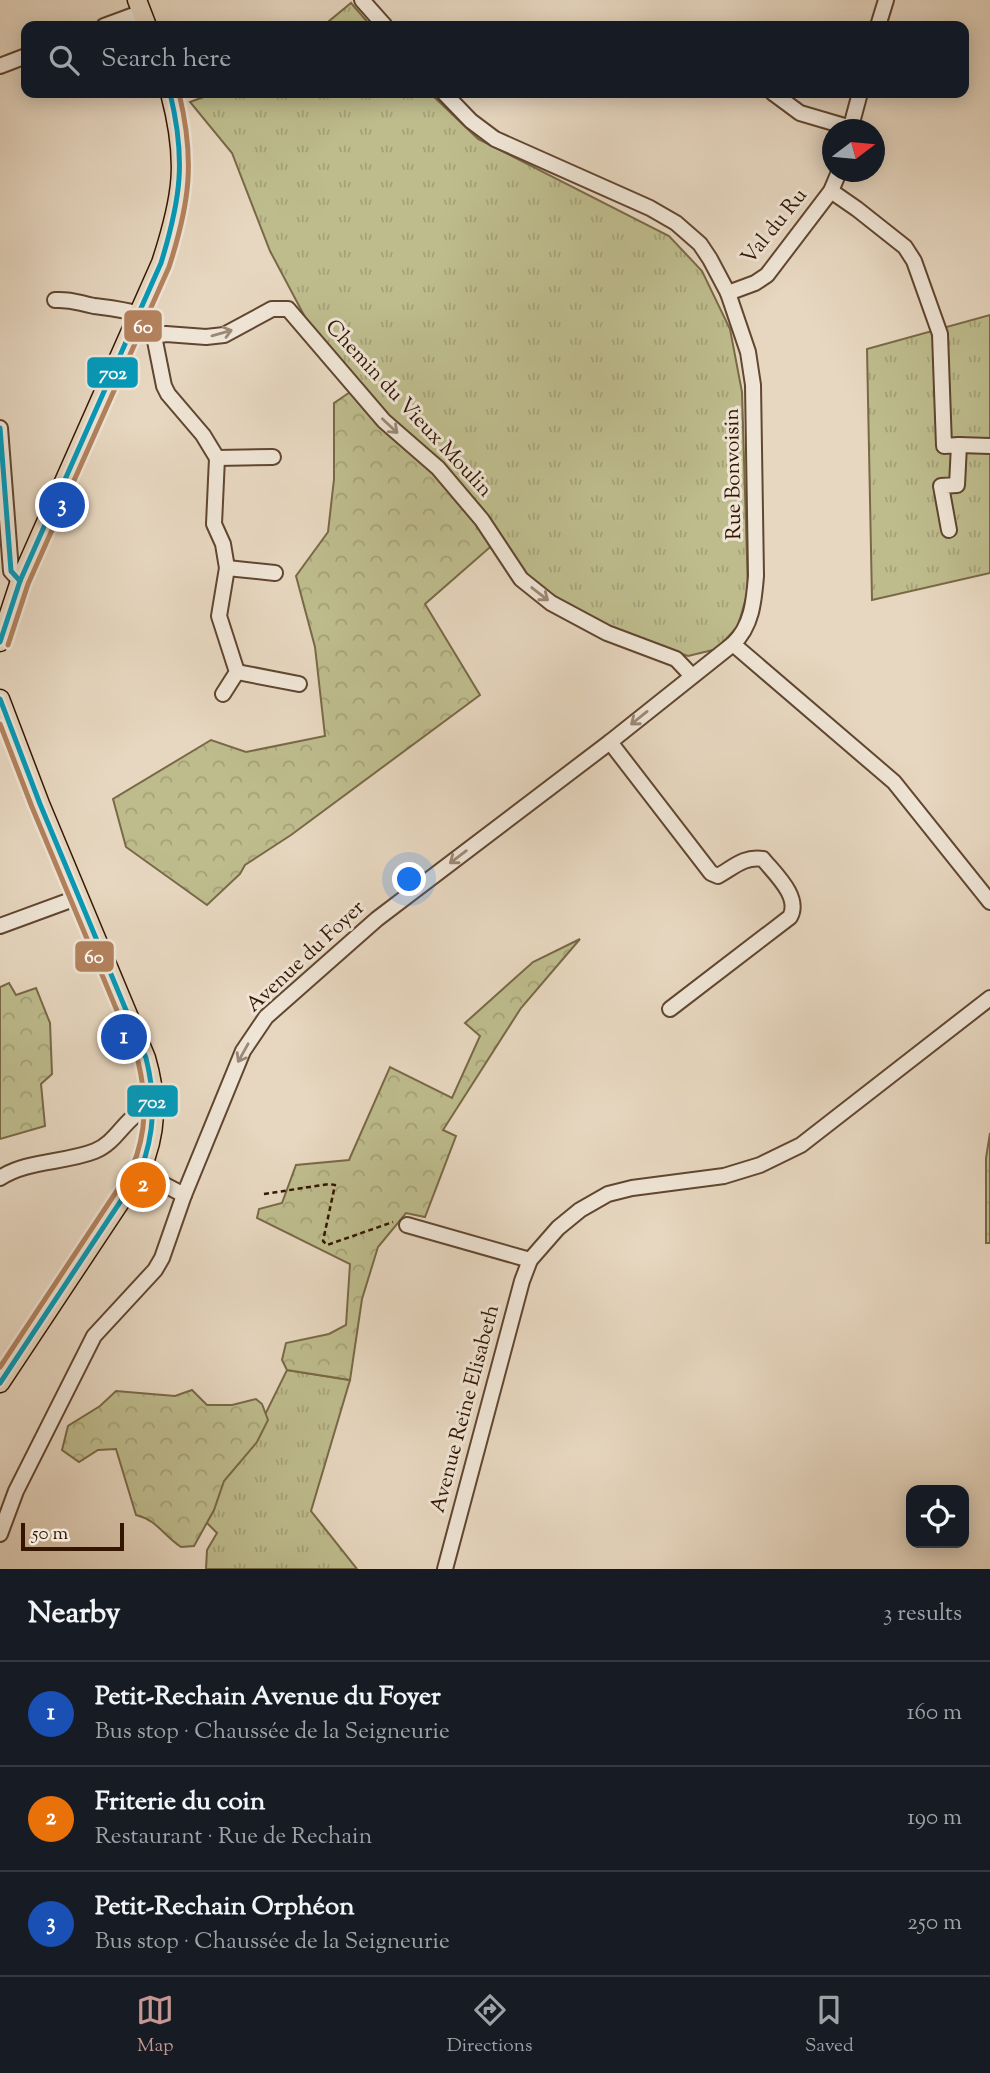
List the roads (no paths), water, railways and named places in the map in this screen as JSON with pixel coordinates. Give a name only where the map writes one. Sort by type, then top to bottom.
[{"type":"main road","points":[[1,635],[20,580],[161,263],[181,189],[182,150],[171,98]]},
{"type":"main road","points":[[0,699],[146,1058],[155,1107],[153,1134],[139,1172],[0,1383]]},
{"type":"street","points":[[362,0],[381,21]]},
{"type":"street","points":[[880,21],[886,0]]},
{"type":"street","points":[[119,21],[142,13]]},
{"type":"street","points":[[0,66],[21,58]]},
{"type":"street","name":"Rue Bonvoisin","points":[[449,98],[471,121],[495,139],[650,208],[676,223],[700,244],[728,293],[748,352],[753,385],[755,468],[754,604],[741,637],[733,644]]},
{"type":"street","points":[[780,98],[800,113],[822,120]]},
{"type":"street","points":[[854,119],[859,98]]},
{"type":"street","name":"Val du Ru","points":[[728,293],[755,283],[766,275],[831,191],[835,182]]},
{"type":"street","points":[[831,191],[905,247],[914,261],[940,334],[944,446],[990,446]]},
{"type":"street","name":"Chemin du Vieux Moulin","points":[[55,300],[73,299],[93,306],[118,307],[154,335],[224,335],[272,309],[288,309],[384,421],[439,468],[482,520],[521,579],[551,603],[607,633],[676,659],[692,676]]},
{"type":"street","points":[[154,335],[167,394],[203,435],[217,458],[214,524],[223,544],[228,568],[219,615],[237,672],[223,694]]},
{"type":"street","points":[[0,428],[11,570],[20,580]]},
{"type":"street","points":[[949,530],[942,486],[957,485],[959,445]]},
{"type":"street","points":[[217,458],[273,457]]},
{"type":"street","points":[[228,568],[275,573]]},
{"type":"street","points":[[733,644],[894,782],[990,902]]},
{"type":"street","name":"Avenue du Foyer","points":[[0,1534],[16,1491],[94,1336],[155,1270],[162,1258],[184,1195],[243,1051],[266,1017],[377,919],[610,742],[733,644]]},
{"type":"street","points":[[237,672],[299,684]]},
{"type":"street","points":[[610,742],[711,873],[718,876],[743,860],[753,857],[763,859],[789,893],[793,903],[794,910],[790,916],[670,1009]]},
{"type":"street","points":[[0,926],[79,897]]},
{"type":"street","name":"Avenue Reine Elisabeth","points":[[445,1569],[522,1281],[530,1260],[558,1228],[580,1210],[608,1194],[632,1188],[724,1176],[760,1165],[801,1146],[990,998]]},
{"type":"street","points":[[0,1178],[23,1168],[95,1151],[106,1144],[132,1116],[143,1108],[155,1107]]},
{"type":"street","points":[[139,1172],[184,1195]]},
{"type":"street","points":[[407,1225],[530,1260]]},
{"type":"place","name":"Petit-Rechain Orphéon","points":[[62,505]]},
{"type":"place","name":"Petit-Rechain Avenue du Foyer","points":[[124,1037]]},
{"type":"place","name":"Friterie du coin","points":[[143,1185]]}]
